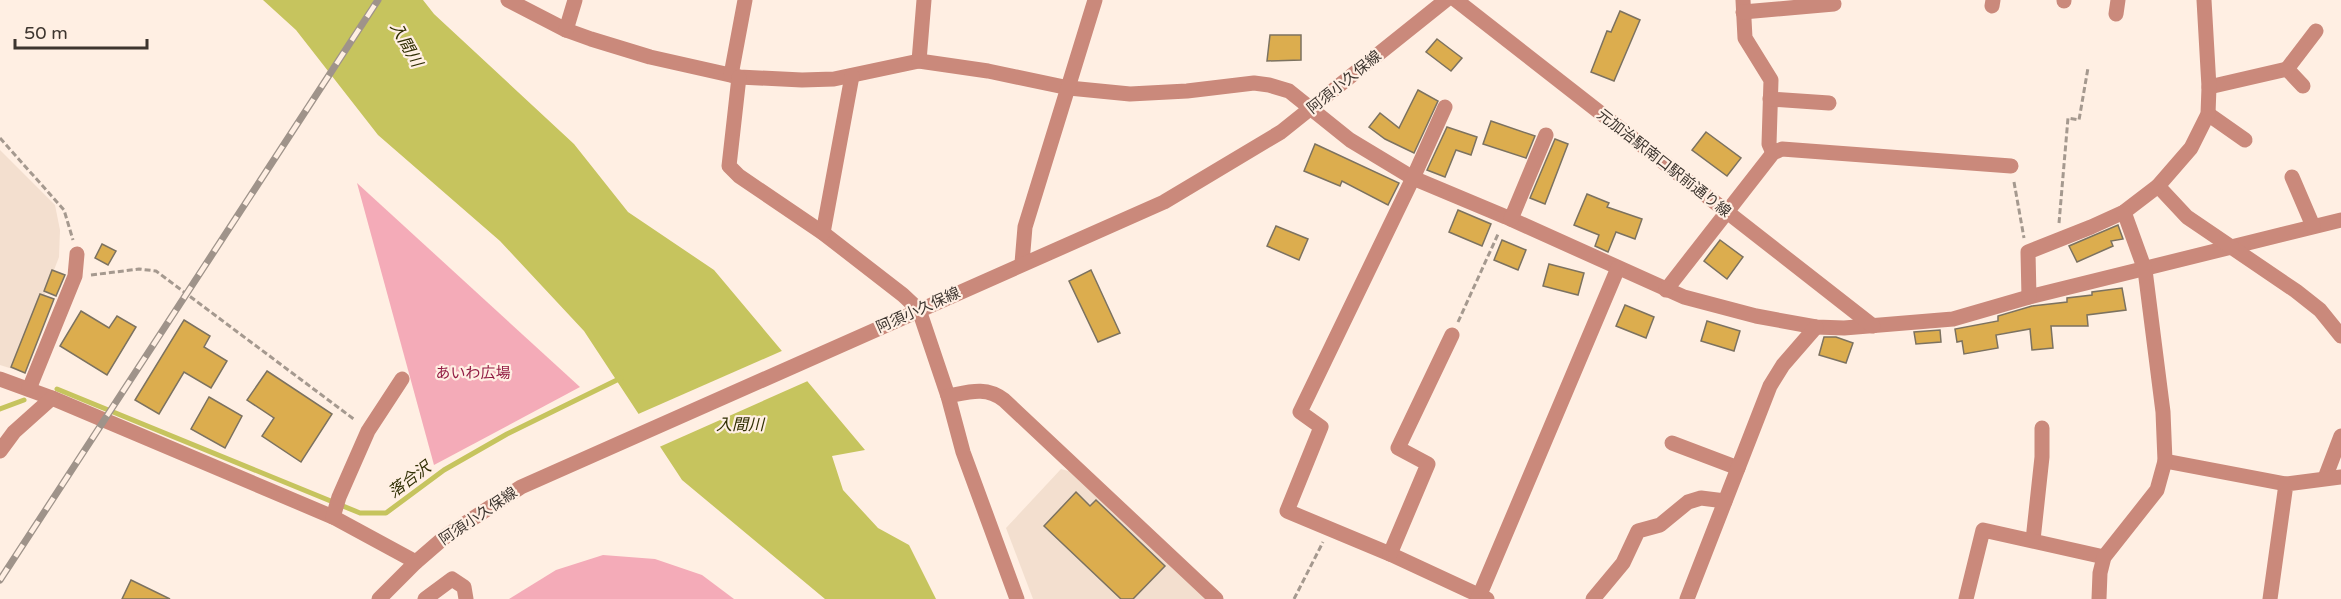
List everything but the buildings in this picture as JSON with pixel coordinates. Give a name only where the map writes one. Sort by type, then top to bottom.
[{"type":"street","points":[[508,0],[566,30],[650,57],[735,76],[802,80],[852,76],[886,66],[919,61],[988,71],[1069,88],[1130,94],[1254,84],[1269,85],[1289,91],[1350,140],[1413,178],[1509,218],[1666,290],[1756,316],[1816,327],[1844,328],[1953,319],[2029,297],[2341,220]]},
{"type":"street","points":[[566,30],[575,0]]},
{"type":"street","points":[[745,0],[735,76],[729,166],[739,176],[823,233],[919,310],[948,396],[963,452],[1017,599]]},
{"type":"street","points":[[919,61],[924,0]]},
{"type":"street","points":[[1022,263],[1025,227],[1095,0]]},
{"type":"street","name":"阿須小久保線","points":[[379,599],[446,536],[521,487],[1164,202],[1281,132],[1446,0]]},
{"type":"street","name":"元加治駅南口駅前通り線","points":[[1456,0],[1873,326]]},
{"type":"street","points":[[2029,297],[2028,252],[2124,212],[2158,186],[2191,148],[2208,114],[2209,87],[2204,0]]},
{"type":"street","points":[[1773,153],[1769,144],[1771,80],[1745,38],[1743,6],[1834,4]]},
{"type":"street","points":[[2209,87],[2287,69],[2316,31]]},
{"type":"street","points":[[2287,69],[2303,86]]},
{"type":"street","points":[[823,233],[852,76]]},
{"type":"street","points":[[1770,99],[1829,103]]},
{"type":"street","points":[[1445,107],[1300,412],[1321,427],[1287,511],[1390,554],[1481,598],[1618,268]]},
{"type":"street","points":[[2208,114],[2245,140]]},
{"type":"street","points":[[1509,218],[1546,135]]},
{"type":"street","points":[[1666,290],[1773,153],[1782,149],[2011,166]]},
{"type":"street","points":[[2292,177],[2313,226]]},
{"type":"street","points":[[2158,186],[2187,218],[2320,310],[2341,336]]},
{"type":"street","points":[[2099,599],[2100,573],[2104,556],[2157,490],[2165,461],[2163,412],[2145,270],[2124,212]]},
{"type":"street","points":[[29,389],[75,276],[77,254]]},
{"type":"street","points":[[1687,599],[1770,386],[1783,365],[1816,327]]},
{"type":"street","points":[[1390,554],[1428,464],[1398,448],[1452,335]]},
{"type":"street","points":[[0,379],[335,508],[416,562]]},
{"type":"street","points":[[335,508],[368,431],[402,379]]},
{"type":"street","points":[[948,396],[979,390],[994,393],[1004,400],[1216,599]]},
{"type":"street","points":[[0,451],[14,432],[52,398]]},
{"type":"street","points":[[2032,540],[2042,457],[2042,429]]},
{"type":"street","points":[[2325,478],[2341,436]]},
{"type":"street","points":[[1672,443],[1738,468]]},
{"type":"street","points":[[2165,461],[2286,484],[2341,477]]},
{"type":"street","points":[[2270,599],[2286,484]]},
{"type":"street","points":[[1593,599],[1623,562],[1638,531],[1660,525],[1688,502],[1701,498],[1725,501]]},
{"type":"street","points":[[1966,599],[1983,530],[2104,556]]},
{"type":"street","points":[[425,599],[452,579],[464,587],[466,599]]},
{"type":"path","points":[[2058,240],[2067,118],[2079,120],[2088,69]]},
{"type":"path","points":[[0,138],[64,210],[77,254]]},
{"type":"path","points":[[2011,166],[2020,221],[2028,252]]},
{"type":"path","points":[[1452,335],[1509,218]]},
{"type":"path","points":[[75,276],[139,269],[156,271],[368,431]]},
{"type":"path","points":[[1294,599],[1329,530]]},
{"type":"shaded area","points":[[0,150],[55,205],[60,230],[59,257],[16,370],[0,365]]},
{"type":"shaded area","points":[[1061,469],[1076,473],[1211,599],[1033,599],[1006,528]]},
{"type":"green space","name":"あいわ広場","points":[[357,183],[580,387],[434,465]]},
{"type":"green space","points":[[603,555],[655,559],[702,575],[734,599],[509,599],[556,570]]},
{"type":"water","name":"入間川","points":[[263,0],[423,0],[434,14],[574,144],[628,212],[714,270],[865,450],[832,456],[843,490],[878,528],[909,545],[936,599],[825,599],[682,480],[584,331],[500,241],[378,135],[296,30]]},
{"type":"pier","points":[[784,350],[810,380],[657,448],[636,415]]},
{"type":"waterway","name":"落合沢","points":[[57,389],[360,513],[386,513],[444,470],[507,434],[621,378]]},
{"type":"waterway","name":"落合沢","points":[[0,409],[24,400]]},
{"type":"railway","points":[[0,580],[378,0]]}]
